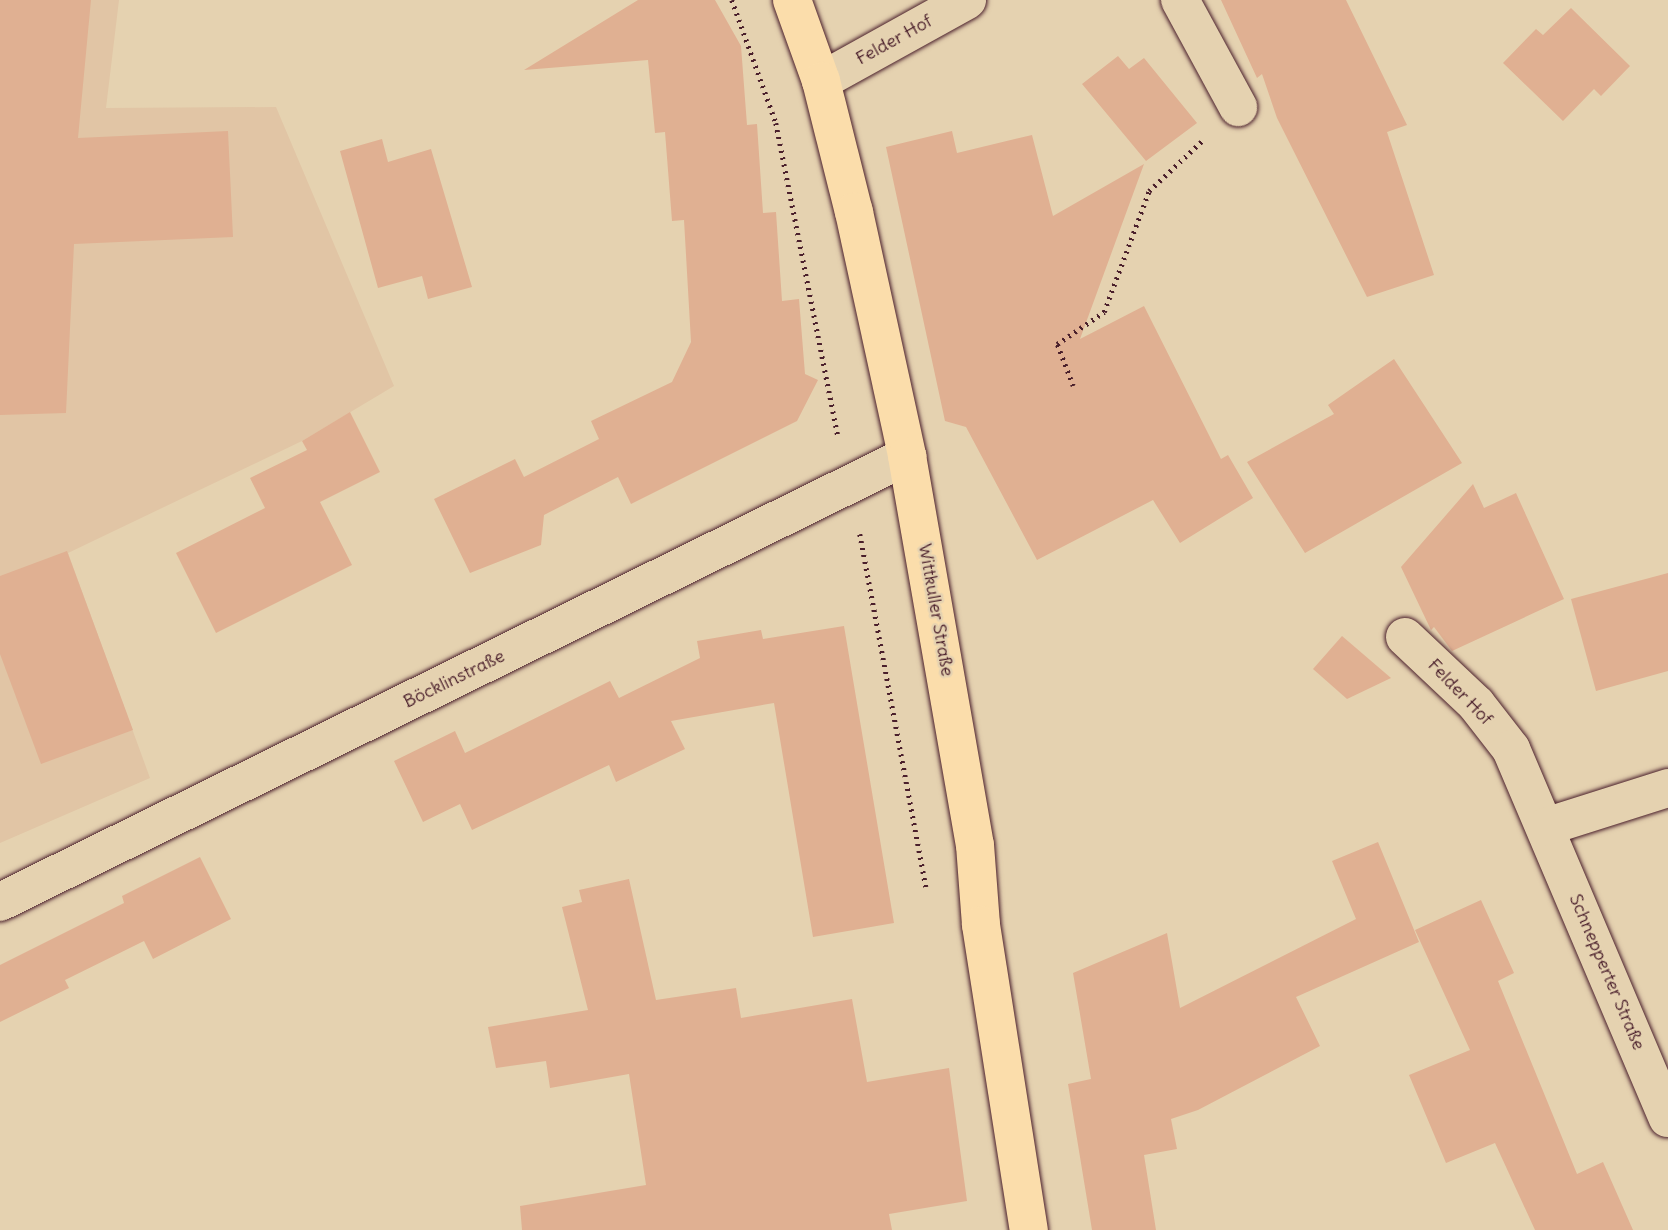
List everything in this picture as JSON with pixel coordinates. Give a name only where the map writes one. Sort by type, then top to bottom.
[{"type":"main road","name":"Wittkuller Straße","points":[[792,0],[821,81],[907,456],[975,845],[981,925],[1029,1230]]},
{"type":"street","name":"Felder Hof","points":[[821,81],[967,0]]},
{"type":"street","points":[[1180,0],[1238,107]]},
{"type":"street","name":"Böcklinstraße","points":[[0,902],[907,456]]},
{"type":"street","name":"Felder Hof","points":[[1405,637],[1476,704],[1511,749],[1545,827]]},
{"type":"street","points":[[1545,827],[1668,788]]},
{"type":"street","name":"Schnepperter Straße","points":[[1545,827],[1668,1118]]},
{"type":"path","points":[[732,0],[776,123],[836,428]]},
{"type":"path","points":[[1073,386],[1057,344],[1104,312],[1149,191],[1238,107]]},
{"type":"path","points":[[860,533],[927,893]]},
{"type":"shaded area","points":[[0,0],[119,0],[106,108],[276,107],[394,386],[302,441],[68,553],[150,778],[0,843]]},
{"type":"building","points":[[0,0],[91,0],[78,138],[228,131],[233,237],[74,244],[66,413],[0,415]]},
{"type":"building","points":[[638,0],[715,0],[741,46],[747,125],[757,124],[763,213],[776,212],[782,301],[799,299],[805,374],[818,380],[797,421],[631,504],[618,477],[544,515],[541,545],[470,573],[434,499],[515,459],[524,477],[599,439],[591,421],[672,382],[691,342],[684,220],[672,221],[665,132],[655,133],[648,60],[524,70]]},
{"type":"building","points":[[1221,0],[1346,0],[1407,125],[1387,132],[1434,275],[1367,297],[1277,118],[1262,74],[1257,78]]},
{"type":"building","points":[[1571,8],[1630,66],[1601,96],[1594,89],[1563,121],[1503,63],[1536,29],[1543,35]]},
{"type":"building","points":[[1118,56],[1129,69],[1144,58],[1197,123],[1146,161],[1082,84]]},
{"type":"building","points":[[952,131],[957,153],[1032,135],[1053,216],[1144,164],[1080,339],[1144,306],[1221,459],[1228,455],[1253,498],[1180,543],[1153,500],[1037,560],[966,427],[945,421],[886,147]]},
{"type":"building","points":[[382,139],[388,162],[431,149],[472,287],[428,299],[422,276],[378,288],[340,151]]},
{"type":"building","points":[[1394,359],[1462,463],[1305,553],[1247,462],[1334,414],[1328,405]]},
{"type":"building","points":[[350,412],[380,472],[320,502],[352,565],[216,633],[176,553],[265,508],[250,478],[307,450],[302,441]]},
{"type":"building","points":[[1473,484],[1484,508],[1516,493],[1564,599],[1452,651],[1434,627],[1431,630],[1401,567]]},
{"type":"building","points":[[67,551],[133,730],[41,764],[0,654],[0,576]]},
{"type":"building","points":[[1668,573],[1668,671],[1596,691],[1571,599]]},
{"type":"building","points":[[844,626],[894,923],[813,937],[774,703],[671,721],[685,749],[616,782],[609,765],[472,830],[460,804],[423,822],[394,761],[455,731],[465,753],[610,681],[619,698],[700,658],[697,641],[761,630],[763,639]]},
{"type":"building","points":[[1342,636],[1391,678],[1347,699],[1313,669]]},
{"type":"building","points":[[1378,842],[1419,942],[1296,997],[1320,1046],[1198,1110],[1171,1119],[1177,1149],[1144,1155],[1156,1230],[1092,1230],[1068,1084],[1091,1079],[1073,973],[1167,933],[1180,1008],[1356,919],[1332,861]]},
{"type":"building","points":[[200,857],[231,919],[153,959],[144,941],[65,980],[69,988],[0,1022],[0,965],[124,903],[122,896]]},
{"type":"building","points":[[629,879],[656,1000],[736,988],[741,1018],[852,999],[867,1082],[949,1068],[967,1201],[889,1214],[892,1230],[522,1230],[520,1206],[646,1185],[629,1074],[550,1088],[546,1061],[496,1068],[488,1027],[588,1010],[562,907],[582,902],[579,890]]},
{"type":"building","points":[[1481,900],[1514,973],[1498,981],[1577,1174],[1603,1162],[1633,1230],[1535,1230],[1495,1143],[1446,1163],[1409,1075],[1470,1050],[1415,930]]}]
